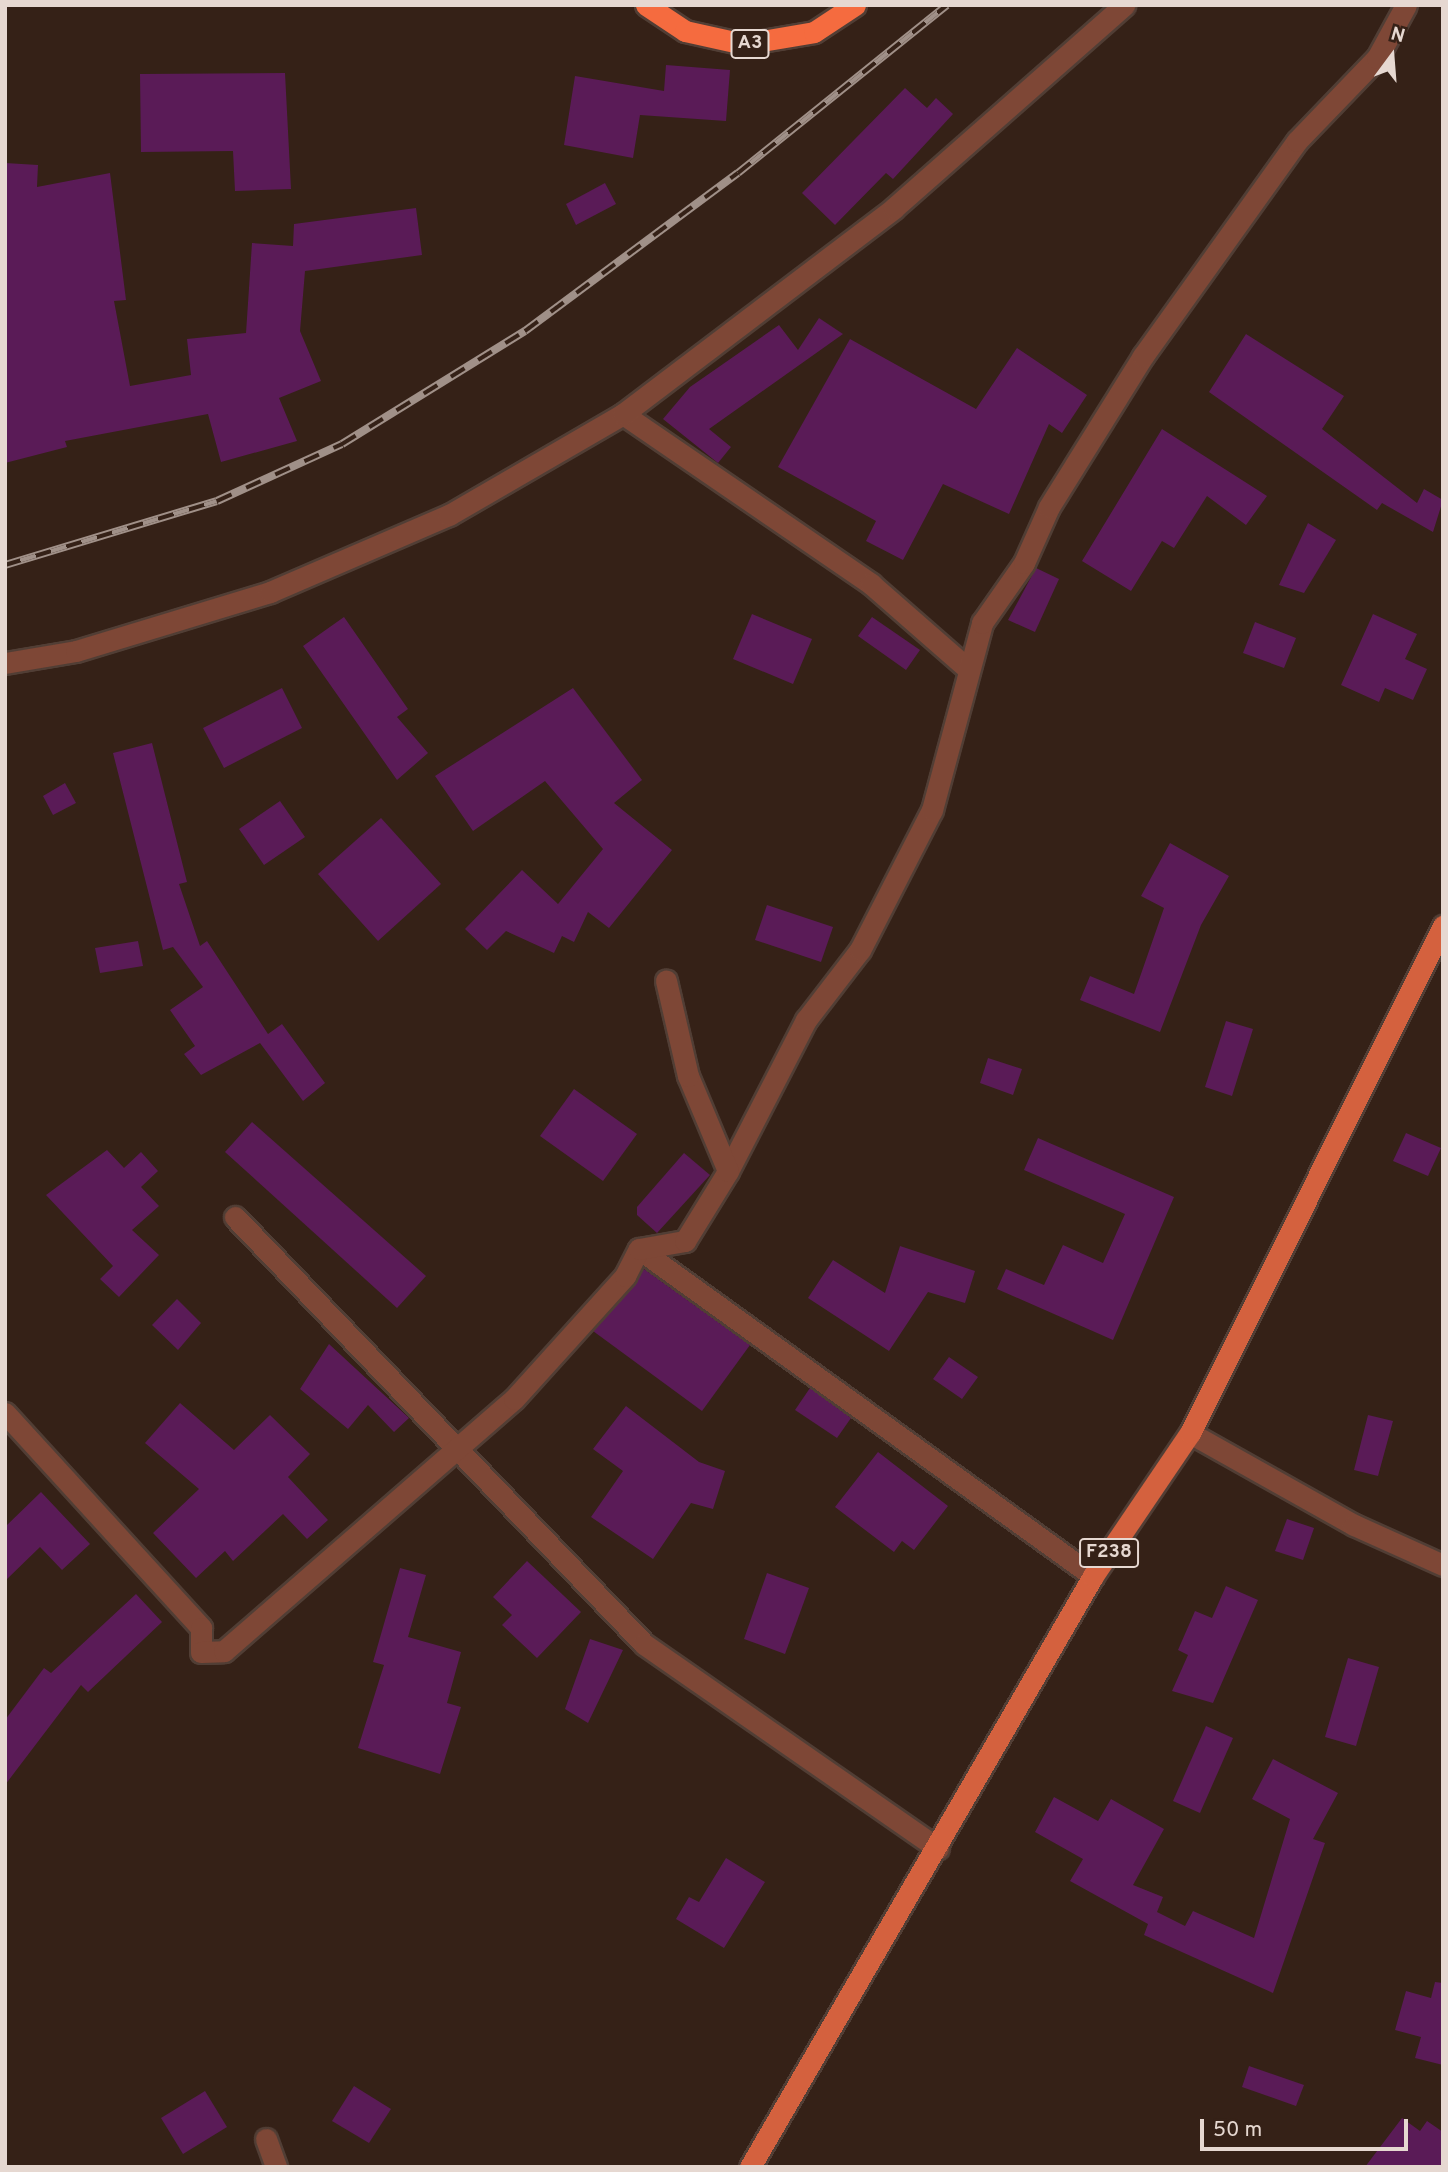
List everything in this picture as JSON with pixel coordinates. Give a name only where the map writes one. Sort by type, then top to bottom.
[{"type":"highway","name":"A3","points":[[646,5],[685,31],[744,44],[814,32],[855,5]]},
{"type":"main road","name":"F238","points":[[750,2167],[938,1848],[1093,1576],[1190,1433],[1443,926]]},
{"type":"street","points":[[5,663],[75,651],[270,592],[449,515],[623,414],[894,208],[1124,5]]},
{"type":"street","points":[[639,1249],[685,1241],[728,1171],[806,1020],[860,950],[932,810],[982,623],[1143,356],[1297,141],[1377,58],[1406,5]]},
{"type":"street","points":[[623,414],[871,584],[968,669]]},
{"type":"street","points":[[666,981],[688,1076],[728,1171]]},
{"type":"street","points":[[235,1217],[460,1444],[644,1644],[938,1848]]},
{"type":"street","points":[[5,1413],[201,1628],[201,1652],[225,1651],[514,1399],[625,1276],[639,1249]]},
{"type":"street","points":[[639,1249],[1093,1576]]},
{"type":"street","points":[[1190,1433],[1353,1525],[1443,1565]]},
{"type":"street","points":[[266,2139],[276,2167]]},
{"type":"building","points":[[666,65],[730,70],[726,121],[640,115],[633,158],[564,145],[575,76],[664,91]]},
{"type":"building","points":[[285,73],[291,189],[235,191],[233,151],[141,152],[140,74]]},
{"type":"building","points":[[905,88],[927,108],[936,98],[953,114],[893,179],[886,173],[835,225],[802,193]]},
{"type":"building","points":[[5,163],[38,165],[37,187],[110,173],[126,300],[114,301],[130,386],[191,375],[187,339],[246,333],[252,243],[293,246],[294,224],[416,208],[422,255],[305,271],[300,331],[321,381],[279,398],[297,441],[221,462],[208,414],[65,441],[67,447],[5,463]]},
{"type":"building","points":[[605,183],[616,204],[576,225],[566,204]]},
{"type":"building","points":[[819,318],[843,334],[709,429],[731,447],[718,463],[663,419],[690,387],[779,325],[798,350]]},
{"type":"building","points":[[1246,334],[1344,396],[1322,429],[1417,503],[1424,489],[1443,500],[1433,532],[1382,503],[1377,510],[1209,392]]},
{"type":"building","points":[[850,339],[976,409],[1017,348],[1087,395],[1062,433],[1049,424],[1009,514],[943,484],[903,560],[866,541],[876,521],[778,467]]},
{"type":"building","points":[[1162,429],[1267,496],[1246,525],[1207,496],[1174,548],[1162,541],[1131,591],[1082,561]]},
{"type":"building","points":[[1308,523],[1336,540],[1304,593],[1279,585]]},
{"type":"building","points":[[1036,568],[1059,579],[1035,632],[1008,620]]},
{"type":"building","points":[[752,614],[812,639],[793,684],[733,659]]},
{"type":"building","points":[[1373,614],[1417,634],[1405,659],[1427,669],[1413,700],[1385,688],[1379,702],[1341,685]]},
{"type":"building","points":[[344,617],[408,709],[397,717],[428,753],[397,780],[303,646]]},
{"type":"building","points":[[872,617],[920,650],[906,670],[858,636]]},
{"type":"building","points":[[1255,622],[1296,638],[1284,668],[1243,653]]},
{"type":"building","points":[[282,688],[302,728],[224,768],[203,728]]},
{"type":"building","points":[[573,688],[642,780],[614,803],[672,850],[609,928],[588,912],[574,942],[562,936],[554,953],[506,931],[487,950],[465,929],[522,870],[558,904],[603,849],[545,781],[473,831],[435,776]]},
{"type":"building","points":[[152,743],[187,882],[179,884],[200,946],[207,941],[268,1034],[282,1024],[325,1083],[303,1101],[260,1043],[201,1075],[184,1054],[195,1046],[170,1010],[203,987],[173,947],[163,950],[113,753]]},
{"type":"building","points":[[65,783],[76,803],[53,815],[43,796]]},
{"type":"building","points":[[280,801],[305,837],[264,865],[239,829]]},
{"type":"building","points":[[381,818],[441,884],[378,941],[318,874]]},
{"type":"building","points":[[1170,843],[1229,876],[1201,925],[1160,1032],[1080,1000],[1090,976],[1134,994],[1164,908],[1141,896]]},
{"type":"building","points":[[767,905],[833,927],[821,962],[755,940]]},
{"type":"building","points":[[138,941],[143,966],[100,973],[95,948]]},
{"type":"building","points":[[1226,1021],[1253,1029],[1232,1096],[1205,1087]]},
{"type":"building","points":[[988,1058],[1022,1069],[1013,1095],[980,1083]]},
{"type":"building","points":[[574,1089],[637,1134],[603,1181],[540,1136]]},
{"type":"building","points":[[252,1122],[426,1276],[397,1308],[225,1152]]},
{"type":"building","points":[[1406,1133],[1441,1148],[1428,1176],[1393,1161]]},
{"type":"building","points":[[1038,1138],[1174,1197],[1113,1340],[997,1289],[1006,1269],[1044,1285],[1063,1245],[1103,1263],[1125,1214],[1024,1170]]},
{"type":"building","points":[[107,1150],[124,1168],[141,1152],[158,1171],[141,1187],[159,1206],[132,1230],[159,1255],[119,1297],[100,1279],[113,1266],[46,1195]]},
{"type":"building","points":[[684,1153],[710,1175],[657,1233],[637,1215],[637,1207]]},
{"type":"building","points":[[900,1246],[975,1271],[965,1303],[928,1292],[889,1351],[808,1298],[833,1260],[885,1293]]},
{"type":"building","points":[[644,1269],[750,1345],[702,1411],[593,1331]]},
{"type":"building","points":[[177,1299],[201,1323],[178,1350],[152,1325]]},
{"type":"building","points":[[329,1344],[409,1418],[394,1432],[368,1405],[348,1429],[300,1389]]},
{"type":"building","points":[[949,1357],[978,1377],[962,1399],[933,1379]]},
{"type":"building","points":[[810,1388],[851,1418],[837,1438],[795,1410]]},
{"type":"building","points":[[180,1403],[234,1450],[270,1415],[310,1454],[288,1477],[328,1520],[307,1539],[283,1514],[233,1561],[225,1551],[196,1578],[153,1533],[199,1489],[145,1443]]},
{"type":"building","points":[[626,1406],[699,1462],[725,1471],[713,1509],[691,1503],[653,1559],[591,1517],[623,1471],[593,1449]]},
{"type":"building","points":[[1368,1415],[1393,1421],[1378,1476],[1354,1470]]},
{"type":"building","points":[[878,1452],[948,1506],[914,1550],[902,1541],[894,1552],[835,1507]]},
{"type":"building","points":[[41,1492],[90,1544],[62,1570],[40,1547],[5,1581],[5,1527]]},
{"type":"building","points":[[1287,1519],[1314,1528],[1303,1560],[1275,1551]]},
{"type":"building","points":[[527,1561],[581,1612],[537,1658],[502,1625],[512,1615],[493,1597]]},
{"type":"building","points":[[400,1568],[426,1575],[408,1637],[461,1652],[447,1703],[461,1707],[440,1774],[358,1748],[384,1665],[373,1662]]},
{"type":"building","points":[[767,1573],[809,1588],[785,1654],[744,1639]]},
{"type":"building","points":[[1226,1586],[1258,1600],[1213,1703],[1172,1691],[1188,1655],[1178,1650],[1195,1611],[1212,1618]]},
{"type":"building","points":[[136,1594],[162,1622],[88,1692],[81,1685],[5,1785],[5,1720],[44,1668],[51,1673]]},
{"type":"building","points":[[590,1639],[623,1650],[588,1723],[565,1709]]},
{"type":"building","points":[[1348,1658],[1379,1667],[1356,1746],[1325,1737]]},
{"type":"building","points":[[1206,1726],[1233,1738],[1200,1813],[1173,1801]]},
{"type":"building","points":[[1273,1759],[1338,1793],[1313,1839],[1325,1843],[1273,1993],[1144,1935],[1148,1924],[1070,1881],[1083,1859],[1035,1832],[1054,1797],[1098,1821],[1111,1799],[1164,1829],[1133,1885],[1163,1897],[1157,1912],[1185,1926],[1193,1911],[1254,1938],[1290,1819],[1252,1799]]},
{"type":"building","points":[[726,1858],[765,1882],[724,1948],[676,1919],[689,1897],[699,1902]]},
{"type":"building","points":[[1435,1982],[1443,1983],[1443,2065],[1415,2058],[1421,2037],[1395,2030],[1406,1991],[1431,1998]]},
{"type":"building","points":[[1249,2066],[1304,2085],[1296,2106],[1242,2087]]},
{"type":"building","points":[[354,2086],[391,2109],[369,2143],[332,2121]]},
{"type":"building","points":[[205,2091],[227,2127],[183,2154],[161,2118]]},
{"type":"building","points":[[1402,2118],[1420,2131],[1427,2121],[1443,2132],[1443,2167],[1365,2167]]},
{"type":"railway","points":[[5,565],[217,501],[342,444],[525,331],[738,173],[947,5]]}]
